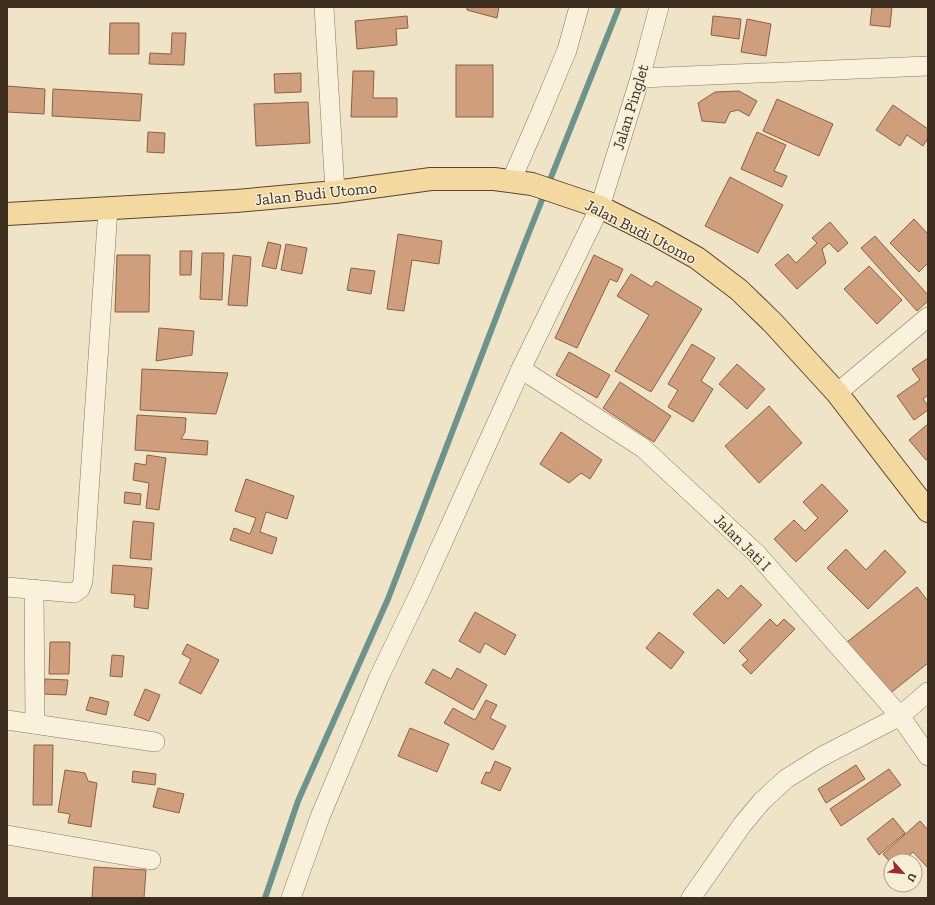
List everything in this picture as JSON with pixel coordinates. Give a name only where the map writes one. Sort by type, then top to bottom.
[{"type":"main road","name":"Jalan Budi Utomo","points":[[7,214],[236,201],[334,192],[431,179],[494,179],[521,182],[592,204],[654,234],[697,258],[739,290],[773,323],[837,393],[928,511]]},
{"type":"street","points":[[324,7],[334,192]]},
{"type":"street","points":[[521,182],[539,118],[567,50],[579,7]]},
{"type":"street","name":"Jalan Pinglet","points":[[291,898],[320,818],[379,677],[422,590],[521,369],[592,204],[640,78],[659,7]]},
{"type":"street","points":[[640,78],[928,66]]},
{"type":"street","points":[[7,587],[74,593],[80,589],[83,581],[108,209]]},
{"type":"street","points":[[837,393],[928,318]]},
{"type":"street","name":"Jalan Jati I","points":[[521,369],[643,448],[757,554],[900,716],[928,756]]},
{"type":"street","points":[[34,589],[35,724]]},
{"type":"street","points":[[691,898],[742,825],[762,801],[786,779],[821,757],[900,716],[928,692]]},
{"type":"street","points":[[7,720],[155,742]]},
{"type":"street","points":[[7,835],[151,860]]},
{"type":"building","points":[[467,7],[499,7],[497,18],[467,10]]},
{"type":"building","points":[[872,7],[892,7],[890,27],[870,25]]},
{"type":"building","points":[[407,16],[408,28],[396,29],[397,45],[357,49],[355,21]]},
{"type":"building","points":[[713,16],[741,19],[739,39],[711,35]]},
{"type":"building","points":[[747,19],[771,24],[766,56],[741,52]]},
{"type":"building","points":[[110,23],[139,23],[139,54],[109,54]]},
{"type":"building","points":[[172,33],[186,33],[184,65],[149,64],[150,53],[171,54]]},
{"type":"building","points":[[456,65],[493,65],[493,117],[456,117]]},
{"type":"building","points":[[353,71],[374,71],[373,98],[397,98],[397,117],[351,117]]},
{"type":"building","points":[[301,73],[301,92],[275,93],[274,74]]},
{"type":"building","points":[[7,86],[45,89],[44,114],[7,112]]},
{"type":"building","points":[[53,89],[142,94],[140,121],[52,116]]},
{"type":"building","points":[[739,91],[757,101],[749,116],[738,110],[730,112],[725,123],[702,121],[698,103],[715,92]]},
{"type":"building","points":[[777,99],[833,124],[819,156],[763,131]]},
{"type":"building","points":[[308,102],[310,143],[256,146],[254,104]]},
{"type":"building","points":[[893,105],[928,129],[928,138],[923,146],[907,135],[900,146],[876,130]]},
{"type":"building","points":[[148,132],[165,133],[164,153],[147,152]]},
{"type":"building","points":[[757,132],[786,145],[774,171],[787,176],[782,187],[741,169]]},
{"type":"building","points":[[730,177],[783,205],[758,253],[705,226]]},
{"type":"building","points":[[914,219],[928,234],[928,263],[919,272],[890,243]]},
{"type":"building","points":[[830,222],[848,243],[838,252],[829,243],[822,249],[826,263],[797,289],[775,265],[788,254],[796,263],[817,243],[812,238]]},
{"type":"building","points":[[398,234],[442,241],[439,264],[412,260],[404,311],[387,309]]},
{"type":"building","points":[[875,236],[928,295],[928,301],[917,311],[861,248]]},
{"type":"building","points":[[268,242],[281,245],[276,269],[262,266]]},
{"type":"building","points":[[286,244],[307,248],[302,274],[281,270]]},
{"type":"building","points":[[180,251],[192,251],[191,275],[180,275]]},
{"type":"building","points":[[202,253],[224,253],[222,300],[200,299]]},
{"type":"building","points":[[117,255],[150,255],[149,312],[115,312]]},
{"type":"building","points":[[233,255],[251,257],[247,306],[228,305]]},
{"type":"building","points":[[594,255],[623,269],[617,282],[610,279],[577,348],[555,338]]},
{"type":"building","points":[[869,266],[902,300],[877,324],[844,289]]},
{"type":"building","points":[[351,268],[375,271],[371,294],[347,290]]},
{"type":"building","points":[[631,274],[652,287],[656,281],[702,309],[651,392],[615,371],[649,315],[617,296]]},
{"type":"building","points":[[159,328],[194,331],[192,355],[156,361]]},
{"type":"building","points":[[692,344],[715,358],[701,381],[713,389],[693,422],[668,407],[678,390],[668,384]]},
{"type":"building","points":[[569,352],[610,375],[597,398],[556,375]]},
{"type":"building","points":[[928,358],[928,395],[923,399],[928,406],[928,410],[914,420],[897,396],[920,380],[912,369]]},
{"type":"building","points":[[737,364],[765,389],[747,409],[719,384]]},
{"type":"building","points":[[142,369],[228,373],[216,414],[140,410]]},
{"type":"building","points":[[620,382],[671,416],[654,442],[603,408]]},
{"type":"building","points":[[769,406],[802,443],[759,483],[725,446]]},
{"type":"building","points":[[137,415],[186,418],[185,432],[181,439],[208,441],[207,455],[135,450]]},
{"type":"building","points":[[928,424],[928,459],[926,460],[909,440]]},
{"type":"building","points":[[561,432],[602,460],[590,479],[581,473],[569,483],[540,464]]},
{"type":"building","points":[[147,455],[166,458],[159,510],[146,508],[149,483],[133,480],[135,463],[146,465]]},
{"type":"building","points":[[246,479],[294,496],[287,519],[266,512],[260,532],[277,538],[272,554],[230,540],[234,528],[250,534],[256,518],[235,511]]},
{"type":"building","points":[[822,484],[848,511],[796,562],[774,539],[794,520],[805,531],[818,518],[803,502]]},
{"type":"building","points":[[125,492],[141,494],[140,505],[124,503]]},
{"type":"building","points":[[133,521],[154,523],[151,560],[130,558]]},
{"type":"building","points":[[846,549],[866,570],[885,550],[906,572],[868,609],[827,568]]},
{"type":"building","points":[[113,565],[152,568],[148,609],[134,607],[135,595],[111,593]]},
{"type":"building","points":[[741,585],[762,605],[724,644],[693,614],[718,589],[728,599]]},
{"type":"building","points":[[917,587],[928,601],[928,663],[888,695],[847,642]]},
{"type":"building","points":[[475,612],[516,635],[505,655],[485,643],[480,653],[459,641]]},
{"type":"building","points":[[770,619],[777,626],[784,619],[795,629],[751,674],[742,665],[748,660],[739,651]]},
{"type":"building","points":[[659,632],[684,652],[671,669],[646,648]]},
{"type":"building","points":[[50,642],[70,642],[69,674],[49,674]]},
{"type":"building","points":[[187,644],[219,660],[201,694],[179,683],[191,659],[182,654]]},
{"type":"building","points":[[112,655],[124,656],[122,677],[110,676]]},
{"type":"building","points":[[457,668],[487,685],[473,710],[425,683],[433,669],[451,679]]},
{"type":"building","points":[[45,679],[68,680],[66,695],[44,694]]},
{"type":"building","points":[[145,689],[160,695],[149,721],[134,715]]},
{"type":"building","points":[[90,697],[109,702],[106,715],[86,710]]},
{"type":"building","points":[[486,700],[497,705],[490,718],[506,726],[493,750],[444,723],[453,708],[475,720]]},
{"type":"building","points":[[410,728],[449,744],[437,772],[398,756]]},
{"type":"building","points":[[34,745],[53,745],[52,805],[33,805]]},
{"type":"building","points":[[495,761],[511,768],[500,791],[481,783],[486,772],[490,773]]},
{"type":"building","points":[[856,765],[865,779],[826,803],[818,789]]},
{"type":"building","points":[[889,769],[901,785],[841,826],[830,809]]},
{"type":"building","points":[[65,770],[85,773],[88,781],[97,783],[91,827],[68,823],[70,814],[58,812]]},
{"type":"building","points":[[133,771],[156,774],[155,785],[132,782]]},
{"type":"building","points":[[158,788],[184,794],[179,813],[153,807]]},
{"type":"building","points":[[893,818],[905,833],[879,855],[867,839]]},
{"type":"building","points":[[920,821],[928,830],[928,868],[923,863],[923,853],[884,853]]},
{"type":"building","points":[[94,867],[146,870],[144,898],[92,898]]},
{"type":"waterway","points":[[265,898],[298,801],[388,599],[524,245],[619,7]]}]
